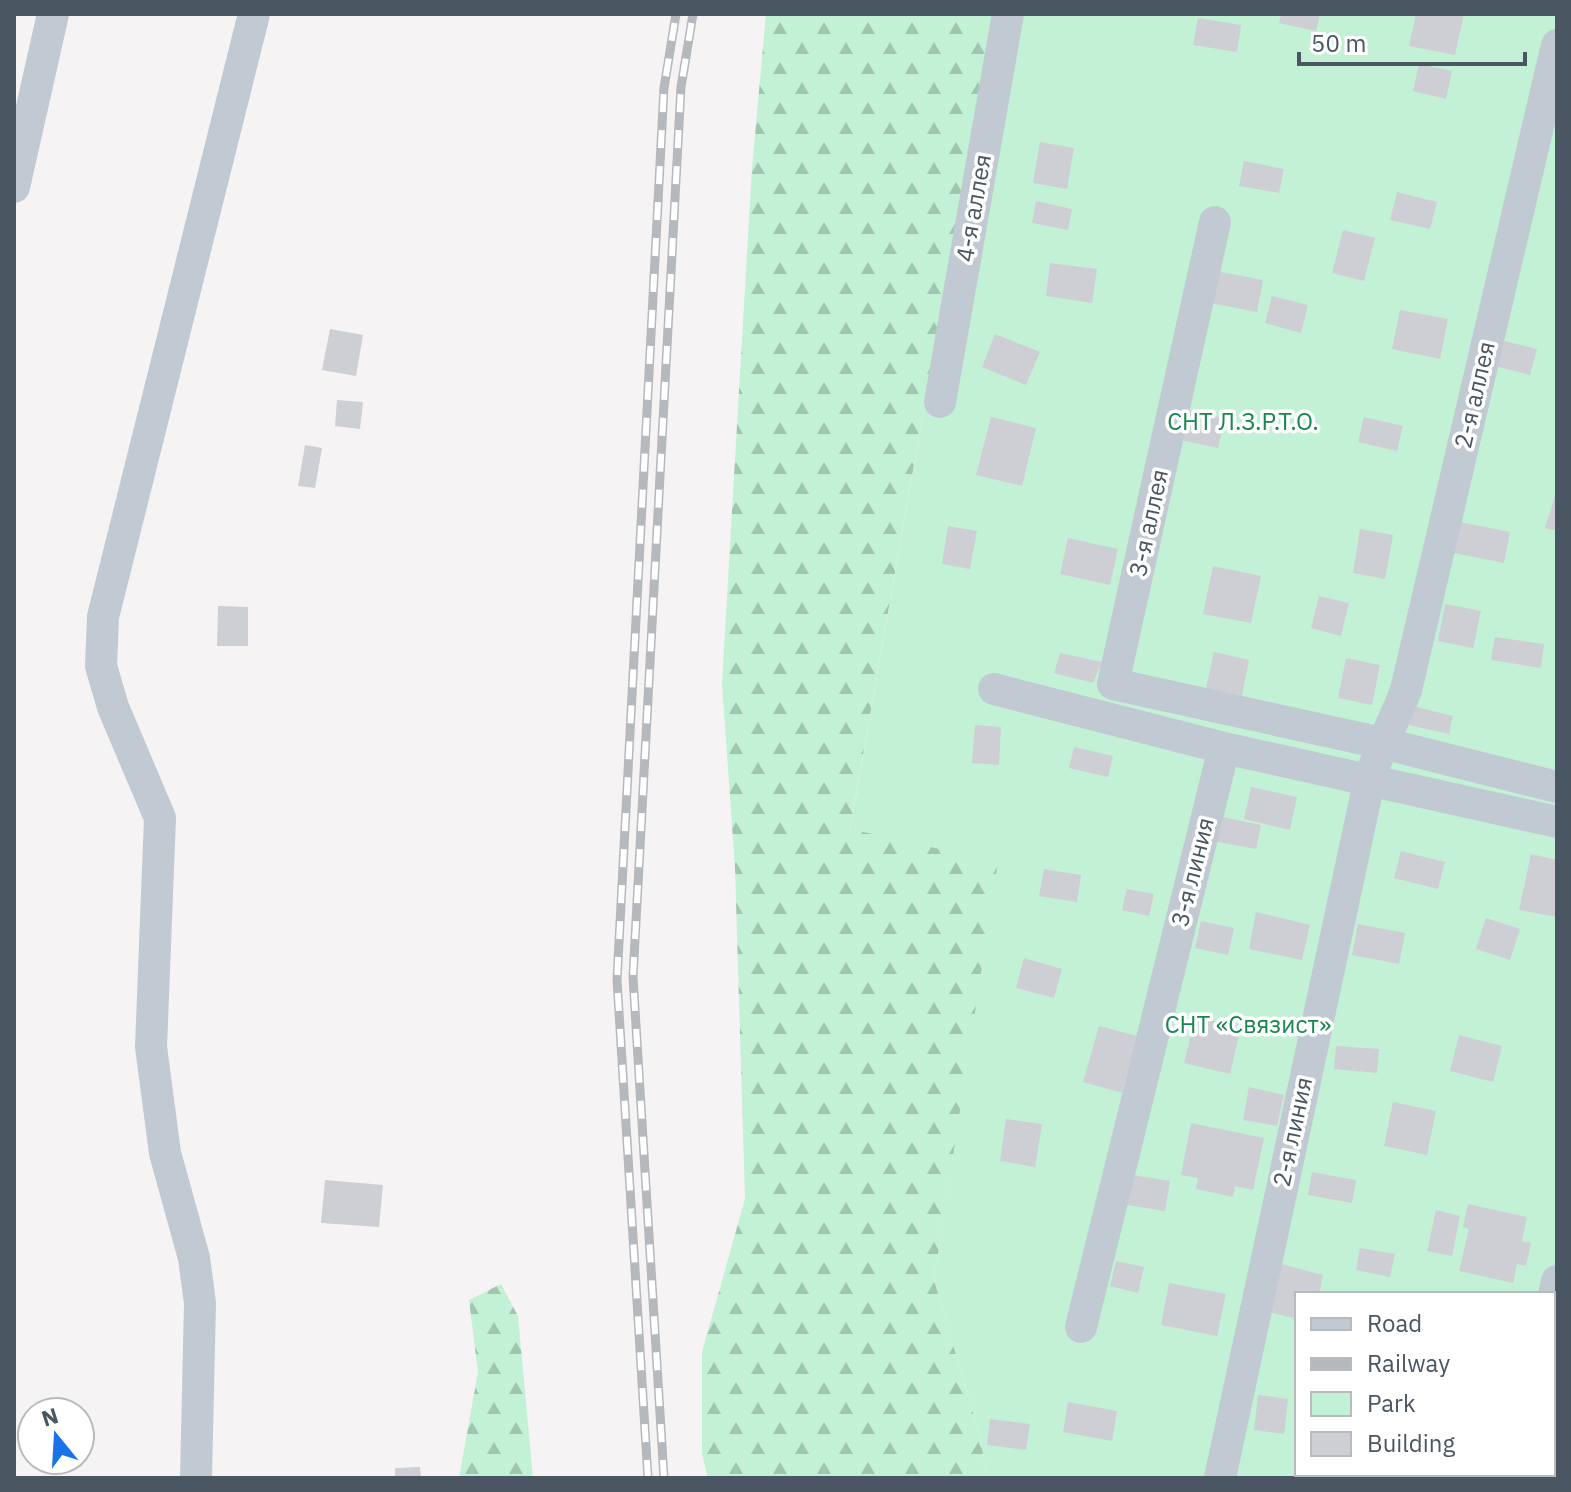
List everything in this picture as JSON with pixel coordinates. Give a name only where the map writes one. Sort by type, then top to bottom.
[{"type":"street","points":[[14,187],[53,14]]},
{"type":"street","points":[[196,1478],[200,1303],[194,1258],[165,1153],[151,1047],[160,818],[101,666],[103,617],[254,14]]},
{"type":"street","name":"4-я аллея","points":[[940,402],[1008,14]]},
{"type":"street","name":"2-я аллея","points":[[1386,744],[1406,690],[1557,45]]},
{"type":"street","name":"3-я аллея","points":[[1215,222],[1113,684],[1386,744]]},
{"type":"street","points":[[994,689],[1224,748],[1557,822]]},
{"type":"street","points":[[1386,744],[1557,787]]},
{"type":"street","name":"2-я линия","points":[[1220,1478],[1369,782],[1377,752],[1386,744]]},
{"type":"street","name":"3-я линия","points":[[1081,1327],[1224,748]]},
{"type":"green space","points":[[766,14],[993,14],[850,829],[998,862],[934,1280],[980,1436],[987,1478],[708,1478],[702,1454],[702,1352],[745,1199],[735,868],[722,683],[752,168]]},
{"type":"green space","points":[[993,14],[1557,14],[1555,1328],[1555,1292],[1295,1292],[1295,1476],[1524,1478],[987,1478],[980,1436],[934,1280],[997,862],[850,830]]},
{"type":"green space","points":[[501,1284],[518,1316],[533,1478],[459,1478],[478,1372],[469,1300]]},
{"type":"green space","points":[[1557,1318],[1557,1478],[1524,1478],[1555,1476]]},
{"type":"building","points":[[1281,14],[1320,14],[1316,31],[1279,23]]},
{"type":"building","points":[[1416,14],[1464,14],[1455,55],[1409,46]]},
{"type":"building","points":[[1198,18],[1241,25],[1237,52],[1193,45]]},
{"type":"building","points":[[1419,64],[1452,71],[1446,99],[1413,91]]},
{"type":"building","points":[[1040,142],[1074,148],[1067,189],[1033,183]]},
{"type":"building","points":[[1244,161],[1284,169],[1279,193],[1239,186]]},
{"type":"building","points":[[1397,192],[1437,202],[1430,229],[1390,220]]},
{"type":"building","points":[[1036,201],[1072,209],[1068,230],[1032,223]]},
{"type":"building","points":[[1343,230],[1375,238],[1364,281],[1332,273]]},
{"type":"building","points":[[1050,263],[1097,269],[1092,303],[1046,296]]},
{"type":"building","points":[[1216,271],[1263,280],[1257,312],[1210,303]]},
{"type":"building","points":[[1272,296],[1308,305],[1301,333],[1265,323]]},
{"type":"building","points":[[1400,310],[1448,319],[1440,359],[1392,349]]},
{"type":"building","points":[[330,329],[363,335],[356,376],[322,370]]},
{"type":"building","points":[[995,334],[1040,352],[1026,385],[982,367]]},
{"type":"building","points":[[1501,340],[1537,349],[1530,375],[1495,366]]},
{"type":"building","points":[[337,400],[363,402],[360,429],[335,426]]},
{"type":"building","points":[[1186,410],[1225,418],[1218,448],[1180,440]]},
{"type":"building","points":[[991,417],[1036,428],[1022,486],[976,475]]},
{"type":"building","points":[[1364,417],[1403,426],[1397,451],[1358,442]]},
{"type":"building","points":[[305,445],[322,448],[315,488],[298,486]]},
{"type":"building","points":[[1557,493],[1557,531],[1545,528]]},
{"type":"building","points":[[1460,522],[1510,532],[1504,563],[1454,553]]},
{"type":"building","points":[[948,526],[977,531],[970,569],[942,564]]},
{"type":"building","points":[[1360,529],[1393,535],[1385,579],[1353,573]]},
{"type":"building","points":[[1068,538],[1118,549],[1110,585],[1060,574]]},
{"type":"building","points":[[1213,566],[1261,576],[1251,623],[1203,614]]},
{"type":"building","points":[[1319,596],[1349,603],[1341,636],[1311,628]]},
{"type":"building","points":[[1445,604],[1481,611],[1473,648],[1438,641]]},
{"type":"building","points":[[218,606],[248,607],[248,646],[217,646]]},
{"type":"building","points":[[1495,637],[1544,644],[1541,668],[1491,660]]},
{"type":"building","points":[[1214,652],[1249,660],[1241,700],[1205,693]]},
{"type":"building","points":[[1060,653],[1102,662],[1093,683],[1054,673]]},
{"type":"building","points":[[1346,658],[1380,665],[1372,705],[1338,698]]},
{"type":"building","points":[[1413,706],[1453,716],[1449,734],[1409,725]]},
{"type":"building","points":[[975,725],[1001,727],[999,765],[972,763]]},
{"type":"building","points":[[1074,747],[1113,756],[1108,777],[1069,768]]},
{"type":"building","points":[[1251,787],[1297,797],[1290,830],[1244,819]]},
{"type":"building","points":[[1218,816],[1261,825],[1256,849],[1213,841]]},
{"type":"building","points":[[1401,851],[1445,862],[1438,889],[1394,878]]},
{"type":"building","points":[[1531,854],[1557,860],[1557,917],[1519,910]]},
{"type":"building","points":[[1044,869],[1081,875],[1077,902],[1039,896]]},
{"type":"building","points":[[1127,889],[1154,894],[1149,916],[1122,910]]},
{"type":"building","points":[[1256,912],[1310,925],[1302,960],[1249,949]]},
{"type":"building","points":[[1486,918],[1520,929],[1510,960],[1476,949]]},
{"type":"building","points":[[1201,921],[1234,928],[1228,955],[1195,948]]},
{"type":"building","points":[[1358,924],[1405,933],[1399,964],[1352,955]]},
{"type":"building","points":[[1024,958],[1062,969],[1054,998],[1016,988]]},
{"type":"building","points":[[1195,1017],[1241,1027],[1230,1074],[1184,1063]]},
{"type":"building","points":[[1099,1026],[1137,1036],[1122,1093],[1083,1082]]},
{"type":"building","points":[[1459,1035],[1502,1046],[1493,1082],[1450,1071]]},
{"type":"building","points":[[1336,1046],[1379,1049],[1377,1073],[1334,1069]]},
{"type":"building","points":[[1249,1087],[1284,1095],[1277,1126],[1243,1120]]},
{"type":"building","points":[[1393,1102],[1436,1111],[1427,1155],[1384,1146]]},
{"type":"building","points":[[1006,1119],[1042,1124],[1035,1167],[1000,1161]]},
{"type":"building","points":[[1191,1123],[1264,1138],[1253,1190],[1235,1186],[1233,1197],[1196,1189],[1198,1178],[1181,1175]]},
{"type":"building","points":[[1312,1172],[1356,1180],[1352,1203],[1308,1195]]},
{"type":"building","points":[[1132,1175],[1170,1181],[1165,1211],[1127,1205]]},
{"type":"building","points":[[325,1180],[383,1185],[379,1227],[321,1223]]},
{"type":"building","points":[[1468,1204],[1527,1217],[1522,1241],[1531,1243],[1526,1266],[1517,1264],[1513,1283],[1459,1271],[1469,1229],[1463,1227]]},
{"type":"building","points":[[1436,1210],[1460,1216],[1452,1256],[1427,1251]]},
{"type":"building","points":[[1360,1248],[1395,1254],[1390,1277],[1356,1270]]},
{"type":"building","points":[[1116,1261],[1144,1267],[1138,1293],[1110,1286]]},
{"type":"building","points":[[1281,1264],[1323,1275],[1319,1292],[1295,1292],[1295,1318],[1269,1312]]},
{"type":"building","points":[[1169,1283],[1226,1294],[1217,1336],[1161,1325]]},
{"type":"building","points":[[1258,1395],[1288,1399],[1284,1434],[1254,1430]]},
{"type":"building","points":[[1068,1402],[1117,1411],[1112,1441],[1063,1432]]},
{"type":"building","points":[[990,1419],[1030,1424],[1026,1450],[987,1445]]},
{"type":"building","points":[[420,1467],[421,1478],[395,1478],[395,1468]]},
{"type":"building","points":[[1421,1476],[1480,1476],[1480,1478]]},
{"type":"railway","points":[[648,1478],[617,980],[664,88],[676,14]]},
{"type":"railway","points":[[664,1478],[633,977],[681,87],[693,14]]},
{"type":"park label","name":"СНТ Л.З.Р.Т.О.","points":[[1243,422]]},
{"type":"park label","name":"СНТ «Связист»","points":[[1248,1025]]}]
